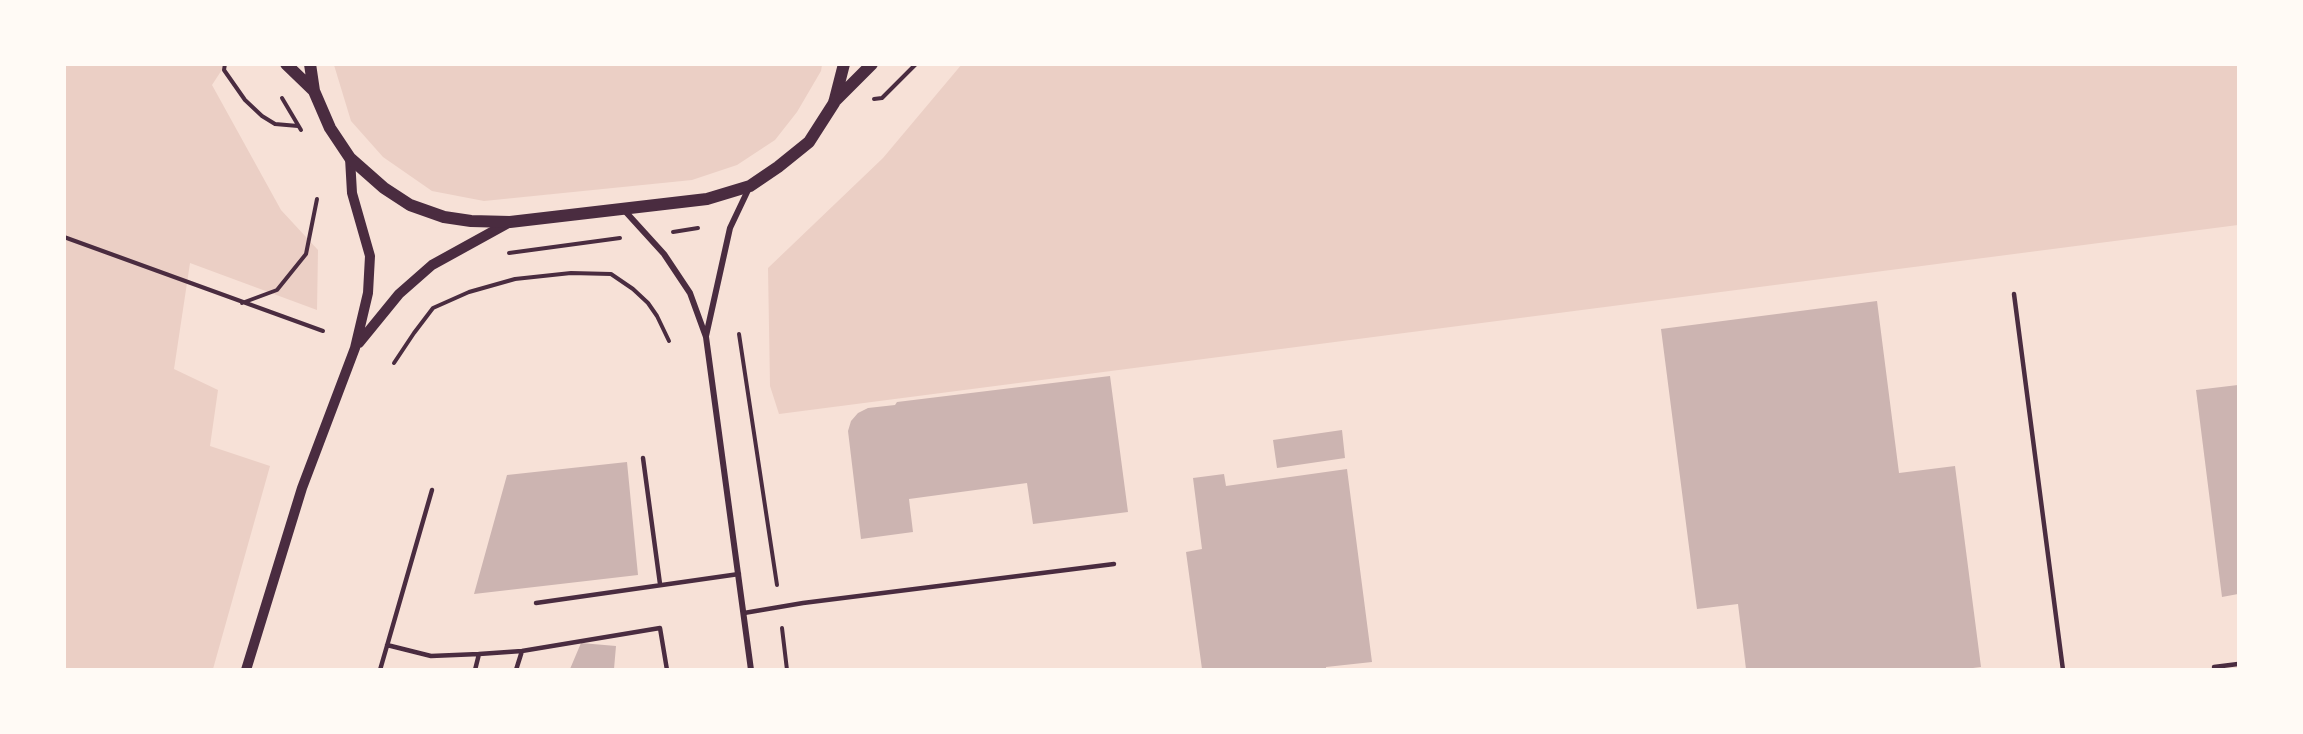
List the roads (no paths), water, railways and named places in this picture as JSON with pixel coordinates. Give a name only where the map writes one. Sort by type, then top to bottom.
[{"type":"main road","points":[[286,64],[314,91]]},
{"type":"main road","points":[[310,64],[314,91],[330,128],[350,158],[384,188],[410,205],[444,217],[471,221],[510,222],[707,199],[750,186],[809,142],[834,103],[872,64]]},
{"type":"main road","points":[[834,103],[844,64]]},
{"type":"street","points":[[246,669],[302,488],[356,348],[368,293],[370,256],[352,193],[350,158]]},
{"type":"street","points":[[706,337],[730,228],[750,186]]},
{"type":"street","points":[[624,210],[664,254],[690,293],[706,337],[751,669]]},
{"type":"street","points":[[356,348],[399,294],[432,265],[455,250],[510,222]]},
{"type":"lane","points":[[2014,294],[2062,669]]},
{"type":"lane","points":[[643,458],[660,584]]},
{"type":"lane","points":[[380,669],[432,490]]},
{"type":"lane","points":[[744,613],[780,606],[1114,564]]},
{"type":"lane","points":[[536,603],[739,574]]},
{"type":"lane","points":[[387,645],[430,656],[479,654],[522,651],[660,628],[667,669]]},
{"type":"lane","points":[[516,669],[522,651]]},
{"type":"lane","points":[[475,669],[479,654]]},
{"type":"lane","points":[[2214,667],[2238,664]]}]
